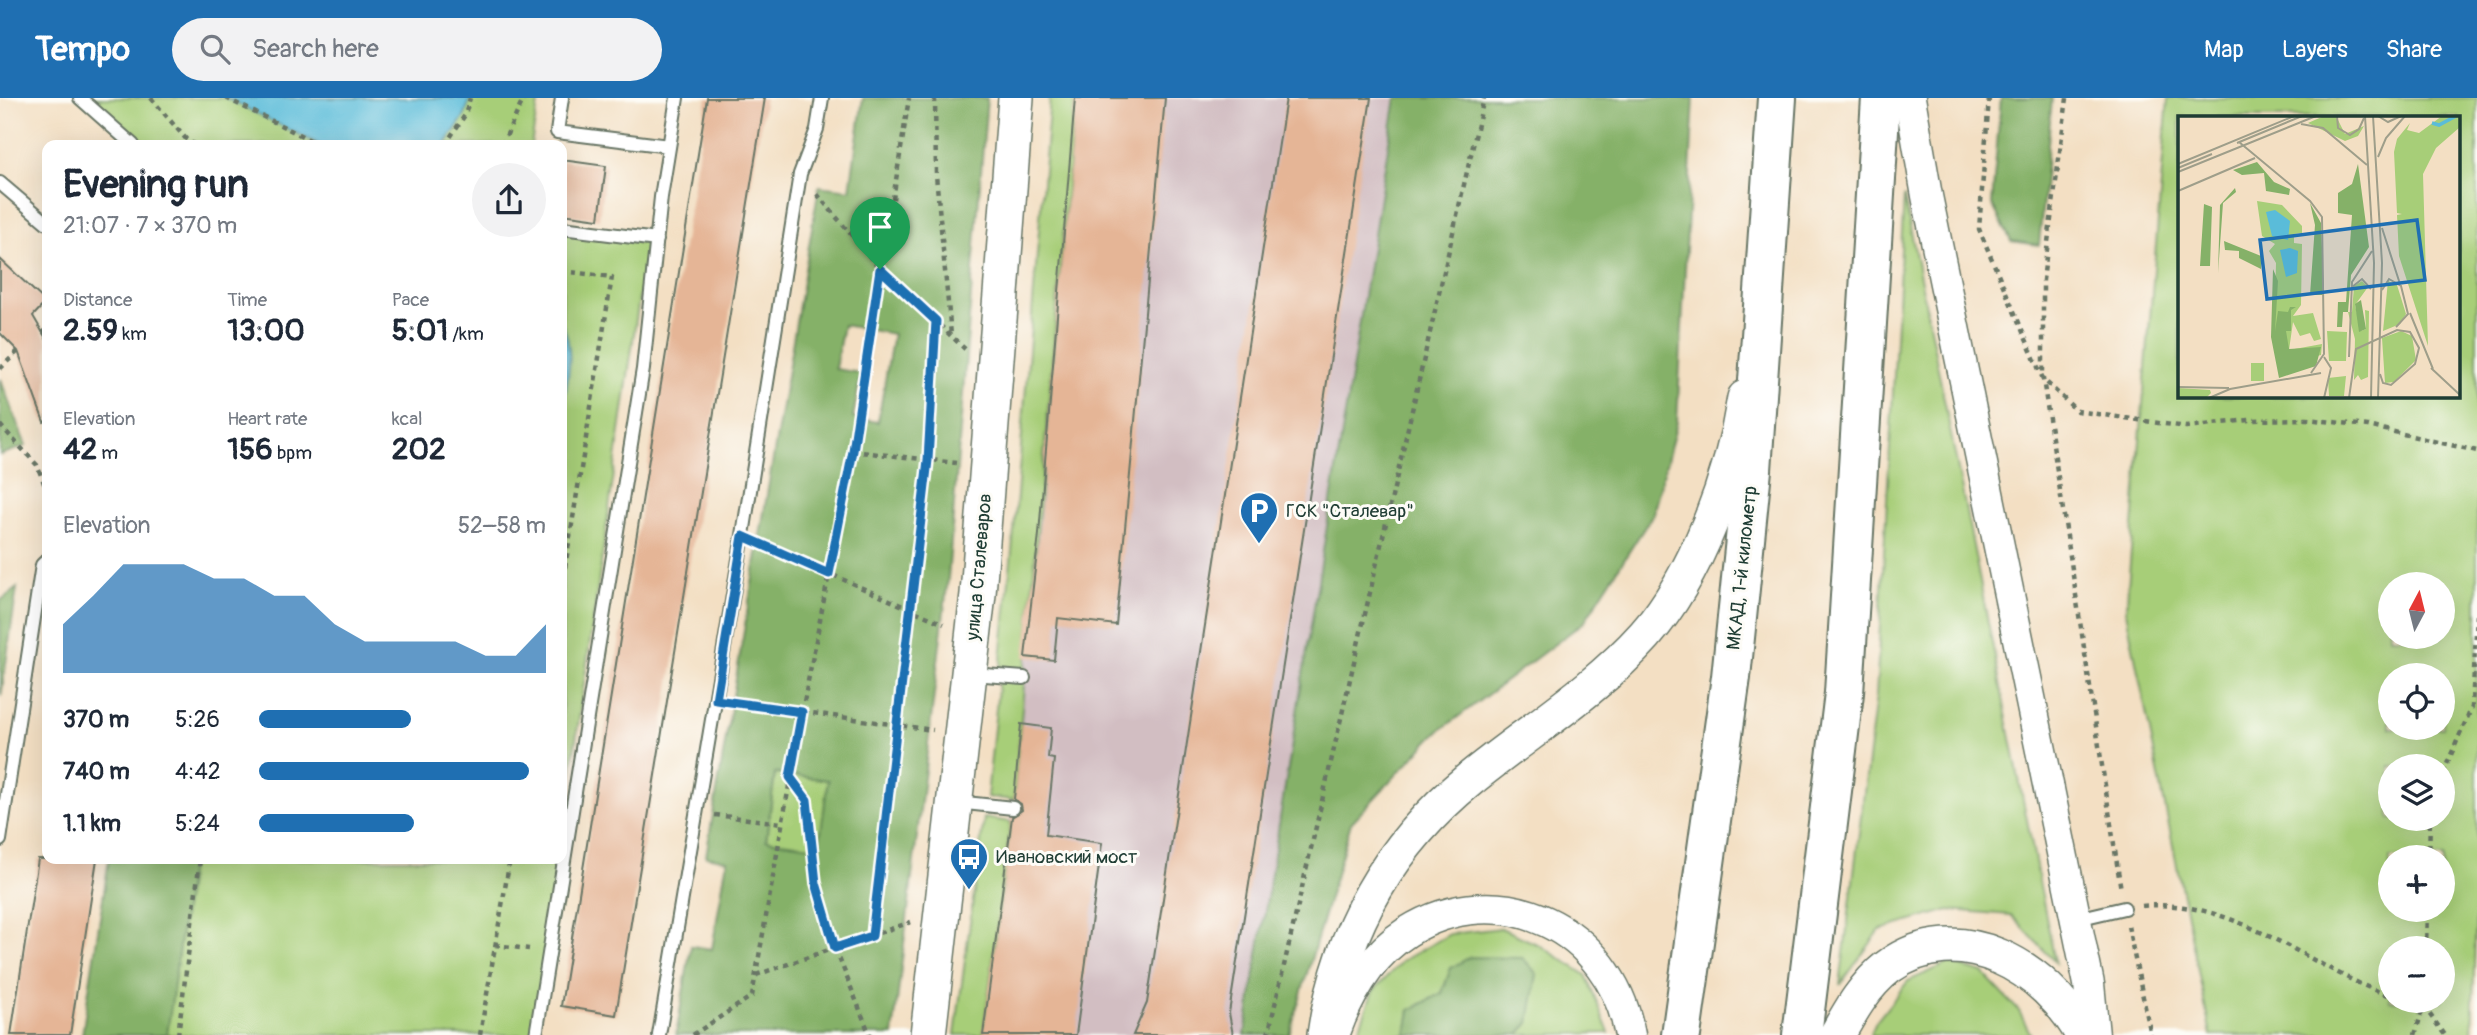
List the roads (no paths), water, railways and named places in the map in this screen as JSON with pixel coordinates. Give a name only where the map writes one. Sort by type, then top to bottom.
[{"type":"highway","name":"МКАД, 1-й километр","points":[[1681,1035],[1731,677],[1752,470],[1777,98]]},
{"type":"highway","points":[[1802,1035],[1844,693],[1881,98]]},
{"type":"main road","name":"улица Сталеваров","points":[[928,1035],[969,674],[1016,98]]},
{"type":"main road","points":[[1325,1035],[1338,973],[1351,934],[1370,894],[1397,853],[1430,815],[1469,780],[1615,666],[1646,633],[1668,604],[1693,560],[1723,484],[1742,418],[1765,277]]},
{"type":"main road","points":[[1837,1035],[1852,1007],[1888,968],[1931,947],[1954,946],[2004,957],[2026,969],[2073,1015],[2083,1035]]},
{"type":"street","points":[[1910,98],[1927,196],[2089,984],[2094,1035]]},
{"type":"street","points":[[1334,1035],[1359,982],[1380,955],[1417,927],[1439,916],[1472,909],[1507,909],[1545,920],[1574,936],[1596,959],[1616,993],[1629,1035]]},
{"type":"lane","points":[[80,98],[127,140]]},
{"type":"lane","points":[[562,98],[557,132],[669,146]]},
{"type":"lane","points":[[567,840],[643,369],[657,240],[677,98]]},
{"type":"lane","points":[[659,1035],[743,536],[800,174],[817,129],[822,98]]},
{"type":"lane","points":[[0,183],[42,219]]},
{"type":"lane","points":[[567,229],[657,240]]},
{"type":"lane","points":[[0,840],[42,565]]},
{"type":"lane","points":[[969,674],[1024,678]]},
{"type":"lane","points":[[955,802],[1013,808]]},
{"type":"lane","points":[[536,1035],[563,864]]},
{"type":"lane","points":[[2075,919],[2124,908]]},
{"type":"water","points":[[226,98],[470,98],[465,115],[448,140],[310,140]]},
{"type":"water","points":[[567,338],[569,345],[567,385]]},
{"type":"place","name":"ГСК \"Сталевар\"","points":[[1259,545]]},
{"type":"place","name":"Ивановский мост","points":[[969,891]]}]
